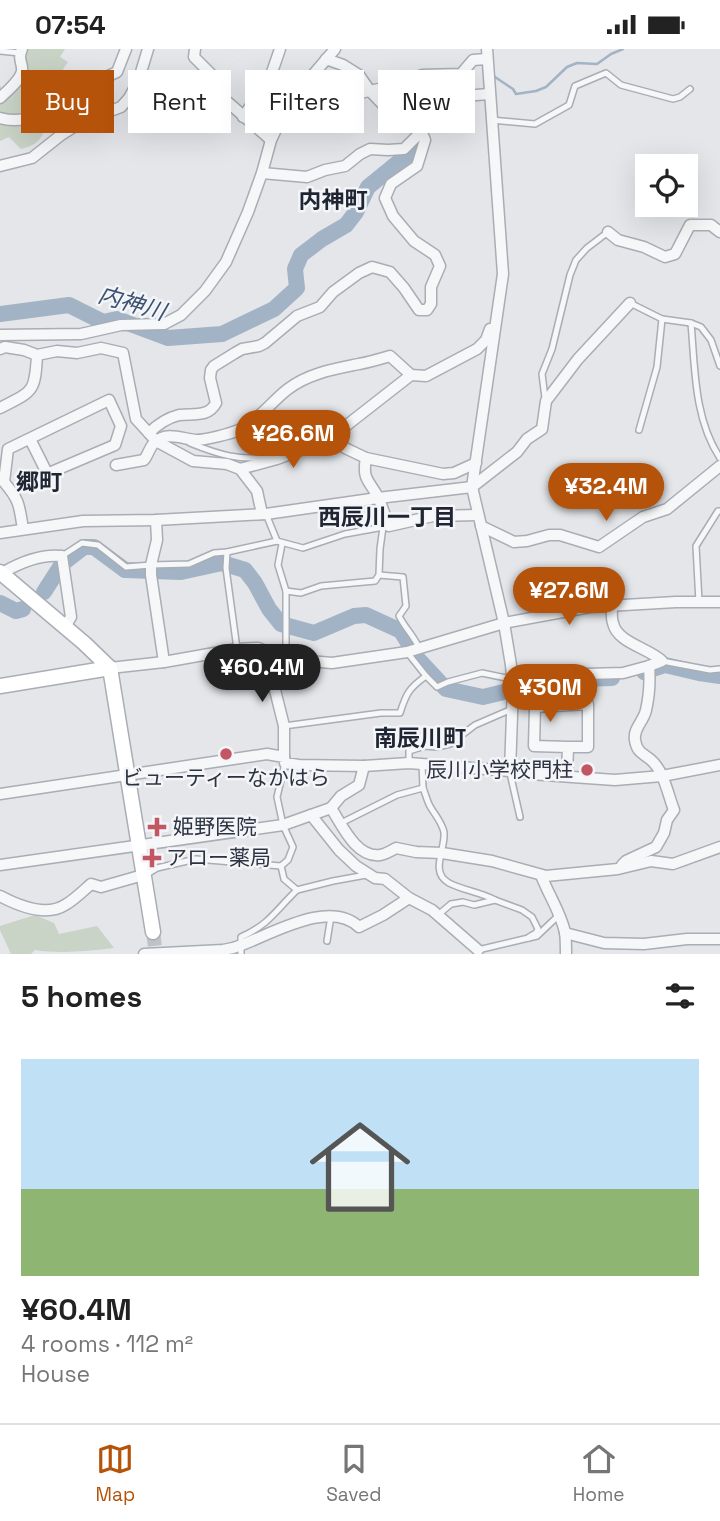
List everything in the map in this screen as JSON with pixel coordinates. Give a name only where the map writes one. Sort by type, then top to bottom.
[{"type":"street","points":[[0,118],[17,121],[29,119],[72,81],[91,84],[107,78],[117,72],[126,49]]},
{"type":"street","points":[[0,166],[32,158],[83,121],[121,107],[138,82],[148,49]]},
{"type":"street","points":[[243,117],[270,78],[280,49]]},
{"type":"street","points":[[323,58],[335,49]]},
{"type":"street","points":[[0,98],[20,75],[21,51]]},
{"type":"street","points":[[193,52],[213,76],[215,90],[271,140]]},
{"type":"street","points":[[323,58],[359,75],[370,92],[390,112],[423,135]]},
{"type":"street","points":[[364,93],[422,75],[461,74],[485,60],[503,274],[472,487],[504,623],[512,681],[509,771]]},
{"type":"street","points":[[262,173],[307,177],[345,166],[370,149],[404,149],[423,135],[451,97],[489,94]]},
{"type":"street","points":[[0,335],[81,334],[121,325],[164,324],[181,315],[205,291],[226,262],[248,212],[274,133]]},
{"type":"street","points":[[116,465],[144,460],[152,437],[164,421],[180,415],[211,411],[216,403],[209,378],[214,366],[242,349],[260,346],[297,316],[320,307],[333,292],[359,273],[372,267],[390,272],[419,310],[427,310],[431,304],[431,287],[440,266],[435,254],[414,241],[393,216],[385,198],[391,184],[417,166],[423,135]]},
{"type":"street","points":[[608,232],[618,240],[644,247],[665,257],[675,254],[690,225],[711,225],[720,232]]},
{"type":"street","points":[[0,533],[83,521],[264,514],[472,487],[542,429],[546,401],[578,359],[630,303]]},
{"type":"street","points":[[152,437],[177,436],[196,440],[239,430],[300,381],[324,372],[390,356],[411,375],[426,376],[477,349],[486,340],[498,307]]},
{"type":"street","points":[[0,349],[5,347],[24,350],[37,355],[57,351],[77,353],[101,348],[124,353],[136,419],[152,437],[193,461],[227,464],[240,469],[257,491],[264,514]]},
{"type":"street","points":[[0,408],[25,396],[35,383],[37,355]]},
{"type":"street","points":[[240,469],[335,437],[411,375]]},
{"type":"street","points":[[23,529],[19,504],[3,478],[8,449],[109,400],[121,426],[115,445],[49,474],[30,439]]},
{"type":"street","points":[[335,437],[345,448],[366,458],[443,474],[454,473],[476,463]]},
{"type":"street","points":[[366,458],[365,475],[378,498],[386,526],[433,516],[480,521],[514,542],[560,535],[599,547],[643,517],[667,509],[720,466]]},
{"type":"street","points":[[156,520],[157,541],[151,569],[164,662]]},
{"type":"street","points":[[65,627],[71,617],[63,562],[52,555],[1,572],[110,668],[153,932]]},
{"type":"street","points":[[0,686],[258,647],[284,659],[332,663],[413,650],[504,623],[590,607],[720,602]]},
{"type":"street","points":[[512,681],[549,675],[623,673],[663,661],[654,653],[635,646],[612,625],[612,605]]},
{"type":"street","points":[[284,659],[273,682],[284,726],[285,760]]},
{"type":"street","points":[[618,869],[626,861],[656,847],[674,810],[662,776],[652,761],[640,753],[634,738],[637,726],[646,712],[649,666]]},
{"type":"street","points":[[588,704],[588,747],[568,747],[534,745],[535,707],[588,704]]},
{"type":"street","points":[[567,776],[568,747]]},
{"type":"street","points":[[0,794],[267,754],[299,765],[364,766],[409,763],[615,780],[662,776],[720,765]]},
{"type":"street","points":[[0,865],[283,825],[331,808],[341,796],[359,785],[364,766]]},
{"type":"street","points":[[331,808],[353,842],[375,855],[383,855],[396,848],[442,853],[492,861],[546,876],[618,869],[651,861],[673,864],[720,848]]},
{"type":"street","points":[[311,815],[339,850],[356,866],[375,878],[385,879],[409,898],[438,915],[478,950]]},
{"type":"street","points":[[0,896],[22,905],[50,911],[63,907],[91,884],[101,887],[143,875]]},
{"type":"street","points":[[541,875],[565,933],[566,954]]},
{"type":"street","points":[[144,954],[241,950],[299,921],[331,916],[348,919],[359,927],[409,898]]},
{"type":"street","points":[[565,933],[604,943],[644,944],[687,939],[720,939]]},
{"type":"street","points":[[464,954],[478,950]]},
{"type":"lane","points":[[0,51],[21,51]]},
{"type":"lane","points":[[491,120],[535,124],[569,106],[575,86],[606,73],[621,85],[673,99],[690,89]]},
{"type":"lane","points":[[546,401],[542,374],[552,349],[570,275],[576,260],[608,232]]},
{"type":"lane","points":[[630,303],[662,319],[701,327],[711,340],[720,366]]},
{"type":"lane","points":[[639,430],[657,367],[662,319]]},
{"type":"lane","points":[[691,323],[699,401],[711,444],[720,458]]},
{"type":"lane","points":[[177,436],[208,450],[237,458],[288,455]]},
{"type":"lane","points":[[699,602],[695,546],[720,510]]},
{"type":"lane","points":[[264,514],[279,543],[278,565],[286,591],[284,659]]},
{"type":"lane","points":[[63,562],[82,543],[98,545],[126,567],[151,569],[189,564],[214,553],[279,543],[303,548],[345,534],[386,526],[380,549],[379,575],[375,581],[321,586],[301,593],[286,591]]},
{"type":"lane","points":[[227,552],[226,568],[237,649]]},
{"type":"lane","points":[[379,575],[403,577],[406,606],[399,617],[414,637],[413,650],[426,676],[437,687],[448,681],[482,673],[512,681]]},
{"type":"lane","points":[[663,661],[710,670],[720,669]]},
{"type":"lane","points":[[284,726],[381,713],[400,713],[410,688],[426,676]]},
{"type":"lane","points":[[409,763],[409,751],[425,746],[450,744],[475,725],[512,709]]},
{"type":"lane","points":[[143,875],[157,868],[196,859],[281,866],[288,860],[293,847],[283,825],[277,797],[285,760]]},
{"type":"lane","points":[[422,764],[423,788],[444,834],[439,869],[441,876],[448,882],[486,895],[532,917],[538,929],[529,938]]},
{"type":"lane","points":[[509,771],[520,817]]},
{"type":"lane","points":[[341,823],[397,795],[423,788]]},
{"type":"lane","points":[[281,866],[284,879],[296,890]]},
{"type":"lane","points":[[241,950],[241,937],[269,920],[296,890],[370,874]]},
{"type":"lane","points":[[438,915],[451,904],[463,902],[474,905],[495,900]]},
{"type":"lane","points":[[478,950],[537,936],[559,915]]},
{"type":"lane","points":[[327,941],[331,916]]},
{"type":"shaded area","points":[[26,49],[65,49],[60,57],[68,62],[64,70],[21,70],[21,133],[43,133],[34,144],[21,149],[9,137],[0,141],[0,85],[2,90],[14,86]]},
{"type":"shaded area","points":[[35,915],[54,923],[59,934],[97,926],[114,948],[64,952],[35,950],[31,954],[11,954],[0,926]]},
{"type":"waterway","points":[[492,77],[513,89],[516,94],[536,91],[546,87],[567,67],[577,63],[597,64],[623,49]]},
{"type":"waterway","name":"内神川","points":[[411,152],[419,143]]},
{"type":"waterway","name":"内神川","points":[[0,314],[69,305],[103,322],[117,319],[168,338],[222,334],[274,309],[297,288],[295,269],[301,255],[346,225],[356,212],[368,187],[411,152]]},
{"type":"waterway","points":[[44,592],[62,564],[84,547],[94,547],[125,570],[181,572],[222,563],[245,570],[281,624],[314,633],[354,616],[366,615],[401,631],[418,659],[446,689],[483,697],[554,680],[612,678]]},
{"type":"waterway","points":[[0,603],[16,611],[23,609]]},
{"type":"waterway","points":[[644,672],[665,665],[720,676]]},
{"type":"tunnel","points":[[153,932],[156,954]]},
{"type":"place","name":"ビューティーなかはら","points":[[226,754]]},
{"type":"place","name":"辰川小学校門柱","points":[[587,770]]},
{"type":"place","name":"姫野医院","points":[[157,827]]},
{"type":"place","name":"アロー薬局","points":[[152,858]]},
{"type":"district","name":"内神町","points":[[333,200]]},
{"type":"district","name":"郷町","points":[[39,482]]},
{"type":"district","name":"西辰川一丁目","points":[[387,517]]},
{"type":"district","name":"南辰川町","points":[[420,738]]}]
